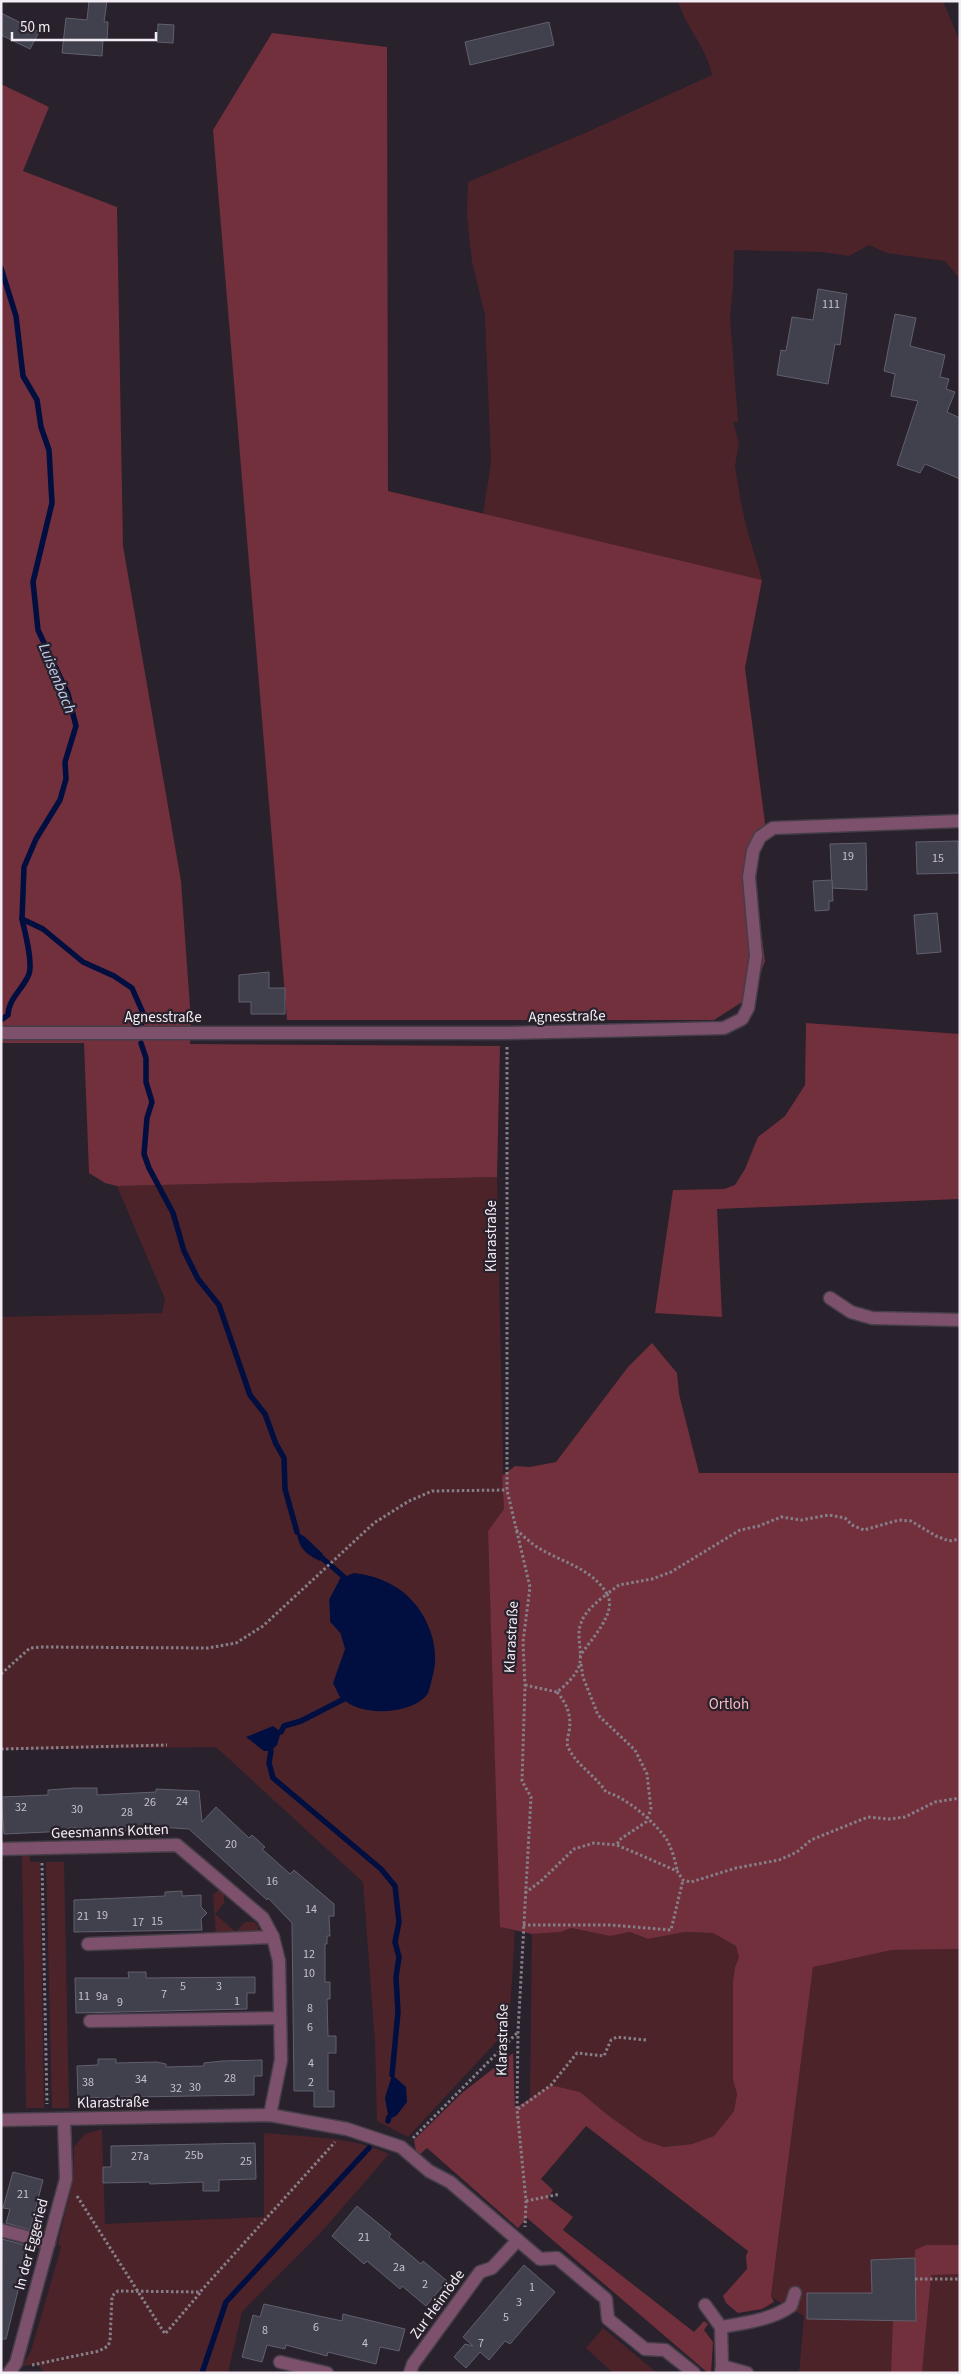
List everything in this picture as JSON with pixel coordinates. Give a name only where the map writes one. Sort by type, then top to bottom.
[{"type":"street","name":"Agnesstraße","points":[[1,1033],[507,1034],[724,1028],[742,1019],[748,1008],[756,956],[749,877],[753,851],[760,837],[773,828],[960,821]]},
{"type":"street","points":[[830,1298],[851,1312],[872,1318],[960,1320]]},
{"type":"street","name":"Geesmanns Kotten","points":[[1,1850],[177,1845],[263,1918],[273,1937],[279,1961],[281,2060],[270,2115]]},
{"type":"street","points":[[88,1944],[273,1937]]},
{"type":"street","points":[[90,2021],[280,2018]]},
{"type":"street","name":"Klarastraße","points":[[1,2120],[270,2115],[347,2128],[401,2148],[429,2171],[450,2182],[540,2259],[557,2258],[606,2299],[608,2319],[645,2349],[665,2350],[694,2373]]},
{"type":"street","name":"In der Eggeried","points":[[9,2372],[16,2363],[66,2179],[64,2119]]},
{"type":"street","points":[[1,2230],[49,2243]]},
{"type":"street","name":"Zur Heimöde","points":[[410,2373],[413,2364],[480,2272],[492,2268],[518,2240]]},
{"type":"street","points":[[721,2327],[750,2323],[782,2313],[792,2306],[795,2293]]},
{"type":"street","points":[[705,2305],[721,2327],[722,2369],[747,2373]]},
{"type":"street","points":[[280,2362],[327,2373]]},
{"type":"path","name":"Klarastraße","points":[[507,1034],[507,1490],[530,1587],[524,1642],[525,1685],[522,1781],[531,1796],[524,1893],[517,2109],[526,2201],[526,2226],[518,2240]]},
{"type":"path","points":[[1,1674],[30,1648],[208,1648],[236,1643],[262,1626],[374,1523],[391,1510],[432,1491],[507,1490]]},
{"type":"path","points":[[617,1846],[620,1840],[647,1819],[651,1809],[647,1774],[635,1750],[598,1715],[583,1677],[580,1663],[581,1622],[595,1604],[619,1585],[652,1579],[671,1572],[740,1530],[759,1526],[781,1517],[801,1520],[828,1515],[845,1518],[852,1525],[864,1530],[900,1520],[911,1521],[936,1536],[949,1541],[960,1539]]},
{"type":"path","points":[[515,1529],[536,1546],[570,1563],[600,1582],[607,1594],[610,1600],[609,1610],[580,1656]]},
{"type":"path","points":[[557,1692],[567,1684],[580,1663]]},
{"type":"path","points":[[523,1925],[610,1925],[671,1930],[683,1880],[667,1840],[647,1819],[617,1795],[606,1792],[600,1782],[572,1756],[567,1744],[571,1720],[565,1702],[557,1692],[525,1685]]},
{"type":"path","points":[[1,1749],[167,1745]]},
{"type":"path","points":[[683,1880],[691,1882],[736,1868],[780,1860],[797,1852],[811,1840],[868,1817],[889,1819],[905,1817],[935,1802],[960,1798]]},
{"type":"path","points":[[524,1893],[541,1881],[574,1849],[594,1843],[617,1846],[678,1870]]},
{"type":"path","points":[[42,1850],[47,2120]]},
{"type":"path","points":[[401,2148],[518,2032]]},
{"type":"path","points":[[517,2109],[551,2085],[577,2053],[604,2056],[610,2040],[617,2037],[646,2040]]},
{"type":"path","points":[[66,2179],[165,2334],[200,2292],[347,2128]]},
{"type":"path","points":[[526,2201],[560,2194]]},
{"type":"path","points":[[915,2279],[960,2279]]},
{"type":"path","points":[[9,2372],[99,2351],[108,2346],[112,2296],[118,2291],[200,2292]]},
{"type":"shaded area","points":[[678,1],[943,1],[960,42],[960,279],[945,261],[887,253],[869,245],[849,256],[822,252],[734,250],[730,317],[738,422],[733,422],[739,443],[735,466],[746,526],[762,580],[483,514],[491,463],[485,315],[472,262],[467,215],[468,182],[585,133],[712,75],[706,56]]},
{"type":"shaded area","points":[[497,1177],[504,1509],[488,1531],[501,1927],[515,1931],[509,2028],[408,2137],[377,2121],[375,2042],[363,1882],[216,1747],[1,1750],[1,1317],[162,1313],[165,1299],[117,1186]],"holes":[[[393,2075],[406,2087],[388,2114],[385,2098]]]},
{"type":"shaded area","points":[[297,1532],[323,1554],[320,1561],[301,1547]]},
{"type":"shaded area","points":[[354,1573],[380,1579],[404,1593],[414,1602],[428,1624],[435,1650],[433,1675],[426,1696],[408,1707],[384,1711],[359,1708],[341,1697],[338,1692],[336,1683],[348,1649],[343,1632],[333,1621],[332,1600],[344,1577]]},
{"type":"shaded area","points":[[273,1726],[281,1732],[277,1745],[271,1751],[264,1751],[246,1737]]},
{"type":"shaded area","points":[[22,1854],[30,1854],[30,1862],[40,1862],[44,2108],[26,2108]]},
{"type":"shaded area","points":[[46,1862],[64,1862],[69,2108],[52,2108]]},
{"type":"shaded area","points":[[220,1890],[224,1894],[224,1903],[215,1914],[236,1932],[245,1922],[254,1922],[258,1926],[258,1933],[216,1938],[213,1894]]},
{"type":"shaded area","points":[[571,1928],[610,1936],[630,1932],[648,1939],[685,1932],[713,1933],[737,1946],[739,1957],[733,1980],[733,2080],[737,2094],[734,2111],[714,2136],[692,2144],[664,2147],[643,2140],[609,2116],[580,2092],[551,2085],[530,2098],[532,1934],[561,1932]]},
{"type":"shaded area","points":[[960,1949],[960,2373],[799,2373],[804,2316],[771,2297],[813,1966],[892,1950]]},
{"type":"shaded area","points":[[392,2075],[406,2087],[407,2102],[397,2115],[392,2118],[388,2114],[385,2098]]},
{"type":"shaded area","points":[[102,2129],[105,2224],[264,2217],[264,2133],[344,2140],[389,2154],[324,2229],[242,2312],[228,2373],[45,2373],[37,2364],[22,2366],[31,2351],[61,2247],[58,2243],[73,2180],[74,2147],[85,2134]]},
{"type":"shaded area","points":[[603,2328],[657,2373],[613,2373],[586,2348]]},
{"type":"green space","points":[[272,33],[387,47],[388,491],[762,580],[745,668],[767,839],[750,844],[765,961],[753,995],[714,1020],[287,1020],[213,130]]},
{"type":"green space","points":[[1,84],[49,107],[23,171],[117,207],[123,546],[181,881],[191,1021],[190,1044],[500,1046],[497,1177],[117,1186],[105,1183],[89,1173],[84,1043],[1,1043]]},
{"type":"green space","points":[[806,1023],[960,1034],[959,1199],[717,1209],[722,1317],[655,1313],[673,1190],[724,1189],[735,1185],[745,1169],[758,1137],[785,1116],[805,1085]]},
{"type":"green space","name":"Ortloh","points":[[652,1343],[677,1373],[679,1394],[699,1473],[960,1473],[960,1949],[892,1950],[813,1967],[771,2296],[774,2302],[762,2309],[738,2313],[726,2303],[723,2296],[747,2269],[746,2256],[748,2251],[586,2126],[541,2179],[553,2190],[548,2198],[573,2217],[563,2230],[694,2332],[704,2321],[708,2324],[704,2330],[713,2342],[711,2373],[708,2373],[527,2218],[518,2228],[427,2148],[417,2157],[414,2140],[462,2093],[513,2053],[515,2108],[551,2085],[580,2092],[609,2116],[643,2140],[664,2147],[692,2144],[714,2136],[734,2111],[737,2094],[733,2080],[733,1980],[739,1957],[736,1946],[713,1933],[685,1932],[648,1939],[630,1932],[610,1936],[571,1928],[561,1932],[532,1934],[500,1927],[488,1531],[504,1509],[502,1476],[515,1466],[530,1467],[556,1462],[628,1367]]},
{"type":"green space","points":[[926,2245],[960,2245],[960,2274],[931,2275],[922,2373],[891,2373],[893,2321],[916,2321],[915,2250]]},
{"type":"building","points":[[89,1],[107,1],[104,22],[108,22],[107,40],[103,40],[102,56],[62,53],[66,18],[87,20]]},
{"type":"building","points":[[1,13],[39,32],[30,49],[1,35]]},
{"type":"building","points":[[549,22],[554,45],[470,65],[465,42]]},
{"type":"building","points":[[158,24],[174,25],[173,43],[157,42]]},
{"type":"building","points":[[818,289],[847,294],[840,345],[835,344],[828,384],[777,375],[781,350],[786,351],[792,317],[813,320]]},
{"type":"building","points":[[895,314],[916,318],[910,346],[945,355],[940,377],[949,379],[946,389],[955,392],[947,412],[960,418],[960,479],[925,464],[920,473],[897,465],[918,401],[891,396],[895,374],[884,371]]},
{"type":"building","points":[[958,841],[959,873],[917,874],[916,842]]},
{"type":"building","points":[[866,843],[867,890],[832,888],[830,844]]},
{"type":"building","points":[[832,880],[833,901],[829,901],[829,910],[815,911],[813,881]]},
{"type":"building","points":[[937,913],[941,952],[917,954],[914,915]]},
{"type":"building","points":[[269,972],[269,988],[285,988],[285,1014],[251,1014],[251,1002],[239,1002],[239,975]]},
{"type":"building","points":[[97,1788],[97,1795],[156,1792],[156,1789],[199,1791],[202,1822],[216,1807],[249,1838],[252,1835],[265,1847],[262,1849],[290,1874],[294,1870],[334,1904],[334,1916],[329,1916],[330,1936],[327,1936],[327,1944],[325,1944],[325,1982],[330,1982],[330,1999],[327,1999],[328,2036],[336,2036],[336,2053],[328,2053],[328,2091],[334,2091],[334,2107],[314,2107],[314,2091],[294,2091],[292,1923],[268,1898],[267,1900],[189,1829],[158,1827],[158,1830],[118,1831],[118,1827],[69,1828],[69,1831],[4,1834],[1,1797],[48,1795],[48,1790]]},
{"type":"building","points":[[182,1891],[182,1896],[201,1895],[201,1907],[207,1913],[201,1919],[202,1930],[74,1932],[74,1900],[165,1896],[165,1892]]},
{"type":"building","points":[[128,1972],[146,1972],[146,1978],[255,1977],[255,1993],[247,1993],[247,2009],[76,2013],[75,1978],[129,1978]]},
{"type":"building","points":[[98,2059],[116,2059],[116,2063],[157,2062],[166,2064],[166,2067],[204,2066],[204,2063],[222,2061],[262,2060],[262,2076],[254,2076],[254,2095],[78,2098],[77,2066],[98,2065]]},
{"type":"building","points":[[255,2143],[256,2179],[219,2180],[219,2191],[203,2191],[203,2182],[103,2183],[103,2167],[111,2167],[111,2146]]},
{"type":"building","points":[[13,2172],[43,2180],[30,2230],[6,2223],[10,2209],[3,2208]]},
{"type":"building","points":[[357,2206],[391,2234],[389,2237],[421,2264],[423,2261],[447,2281],[426,2306],[402,2286],[400,2289],[367,2261],[364,2264],[332,2236]]},
{"type":"building","points":[[2,2239],[29,2246],[6,2339],[1,2339]]},
{"type":"building","points":[[915,2258],[916,2321],[807,2319],[807,2293],[872,2293],[871,2260]]},
{"type":"building","points":[[524,2265],[555,2292],[510,2344],[505,2341],[489,2360],[480,2352],[466,2368],[454,2357],[465,2344],[473,2346],[463,2337]]},
{"type":"building","points":[[264,2304],[342,2321],[343,2314],[405,2329],[399,2351],[380,2347],[376,2364],[328,2352],[327,2356],[286,2345],[285,2349],[267,2345],[262,2362],[242,2357],[253,2315],[260,2317]]},
{"type":"waterway","name":"Luisenbach","points":[[1,268],[16,316],[23,376],[37,400],[41,427],[49,450],[52,503],[33,582],[38,630],[68,694],[76,726],[65,762],[66,779],[60,800],[36,839],[24,867],[22,919],[43,929],[83,962],[114,976],[132,988],[143,1013],[142,1023]]},
{"type":"waterway","points":[[1,1020],[8,1015],[13,999],[29,974],[27,939],[22,919]]},
{"type":"waterway","points":[[141,1043],[146,1058],[146,1082],[152,1102],[147,1118],[144,1154],[149,1168],[173,1213],[184,1251],[198,1279],[219,1305],[250,1395],[265,1414],[276,1444],[284,1458],[285,1489],[297,1532]]},
{"type":"waterway","points":[[281,1732],[284,1726],[301,1721],[344,1699],[336,1683],[348,1649],[343,1632],[333,1621],[332,1600],[344,1577],[322,1558]]},
{"type":"waterway","points":[[271,1751],[269,1763],[273,1778],[381,1869],[395,1886],[399,1922],[395,1942],[399,1957],[396,1977],[398,2012],[392,2075]]},
{"type":"waterway","points":[[388,2121],[389,2117]]},
{"type":"waterway","points":[[202,2373],[226,2302],[369,2148]]}]
